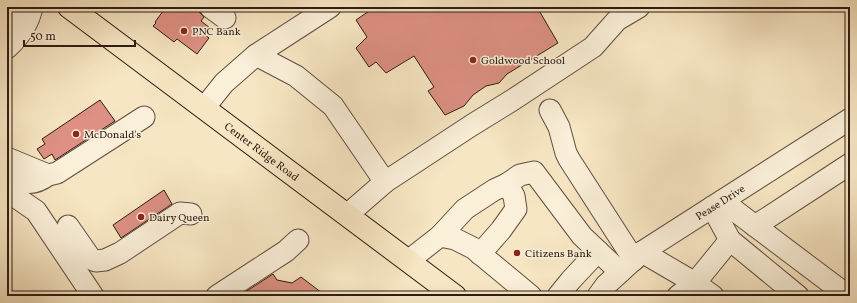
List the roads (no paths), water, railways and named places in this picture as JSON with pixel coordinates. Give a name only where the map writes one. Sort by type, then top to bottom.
[{"type":"main road","name":"Center Ridge Road","points":[[69,7],[454,296]]},
{"type":"street","points":[[7,21],[18,7]]},
{"type":"street","points":[[7,48],[15,40],[30,18],[32,7]]},
{"type":"street","points":[[204,108],[224,83],[256,55],[330,7]]},
{"type":"street","points":[[347,215],[385,182],[593,47],[617,20],[639,7]]},
{"type":"street","points":[[256,55],[296,76],[333,106],[385,182]]},
{"type":"street","points":[[550,110],[559,126],[569,159],[632,261]]},
{"type":"street","points":[[7,167],[12,175],[24,182],[30,183],[39,181],[57,173],[144,117]]},
{"type":"street","name":"Pease Drive","points":[[598,296],[606,285],[632,261],[717,204],[850,119]]},
{"type":"street","points":[[7,158],[48,176]]},
{"type":"street","points":[[755,226],[850,164]]},
{"type":"street","points":[[408,261],[440,236],[465,209],[520,175],[534,172],[582,236],[598,251],[695,283],[713,296]]},
{"type":"street","points":[[480,254],[501,230],[516,209],[514,196],[507,184]]},
{"type":"street","points":[[7,191],[36,212],[93,296]]},
{"type":"street","points":[[717,204],[755,226],[848,296]]},
{"type":"street","points":[[717,204],[730,240],[798,296]]},
{"type":"street","points":[[68,226],[91,259],[96,261],[105,260],[120,253],[180,213],[191,214]]},
{"type":"street","points":[[440,236],[455,239],[473,248],[531,296]]},
{"type":"street","points":[[217,296],[286,251],[298,240]]},
{"type":"street","points":[[678,296],[695,283],[730,240]]},
{"type":"street","points":[[558,296],[598,251]]},
{"type":"place","name":"PNC Bank","points":[[184,31]]},
{"type":"place","name":"Goldwood School","points":[[473,60]]},
{"type":"place","name":"McDonald's","points":[[76,134]]},
{"type":"place","name":"Dairy Queen","points":[[141,217]]},
{"type":"place","name":"Citizens Bank","points":[[517,253]]}]
